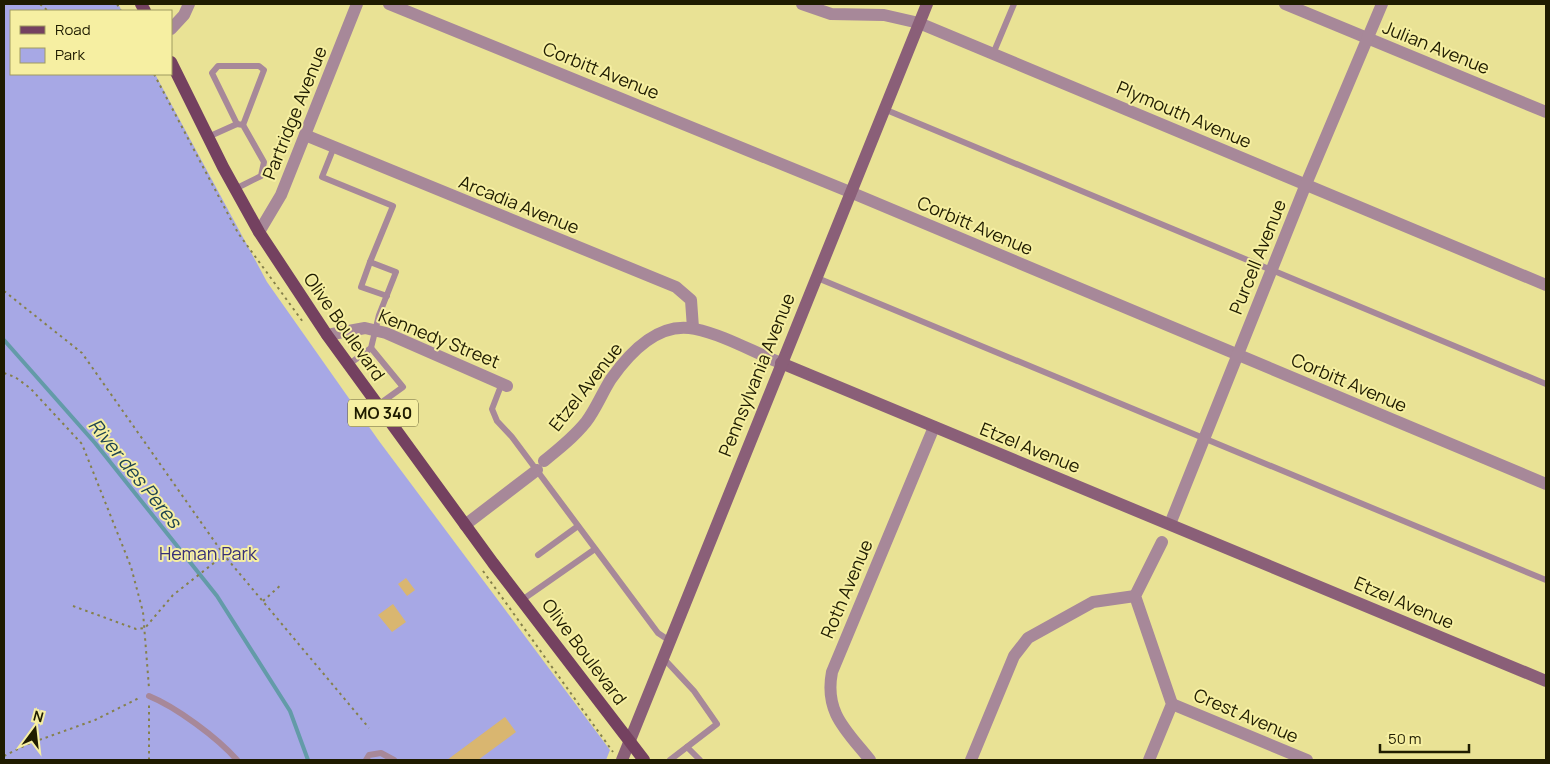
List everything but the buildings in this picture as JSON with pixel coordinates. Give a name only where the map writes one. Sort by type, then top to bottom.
[{"type":"main road","name":"Olive Boulevard","points":[[172,64],[208,137],[259,232],[327,335],[465,525],[644,760]]},
{"type":"street","points":[[172,28],[184,16],[189,4]]},
{"type":"street","name":"Partridge Avenue","points":[[259,232],[281,195],[357,4]]},
{"type":"street","name":"Corbitt Avenue","points":[[389,4],[850,192],[1238,354],[1349,403],[1546,484]]},
{"type":"street","name":"Plymouth Avenue","points":[[802,4],[831,14],[884,15],[918,24],[1546,285]]},
{"type":"street","name":"Pennsylvania Avenue","points":[[622,760],[927,4]]},
{"type":"street","name":"Julian Avenue","points":[[1285,4],[1546,112]]},
{"type":"street","name":"Purcell Avenue","points":[[1170,524],[1306,184],[1366,38],[1382,4]]},
{"type":"street","name":"Arcadia Avenue","points":[[305,135],[676,287],[691,300],[693,328]]},
{"type":"street","name":"Kennedy Street","points":[[327,335],[366,328],[375,330],[504,385]]},
{"type":"street","name":"Etzel Avenue","points":[[465,525],[540,466],[568,441],[586,422],[610,380],[643,344],[662,332],[693,328],[1546,681]]},
{"type":"street","name":"Roth Avenue","points":[[870,760],[833,711],[830,698],[831,678],[841,646],[934,427]]},
{"type":"street","points":[[1149,760],[1172,704],[1135,596],[1162,542]]},
{"type":"street","points":[[971,760],[1014,656],[1028,638],[1093,602],[1135,596]]},
{"type":"street","name":"Crest Avenue","points":[[1172,704],[1307,760]]},
{"type":"lane","points":[[993,54],[1014,4]]},
{"type":"lane","points":[[208,137],[240,124],[264,70],[259,66],[218,66],[212,73],[240,124],[264,162],[261,176],[236,189]]},
{"type":"lane","points":[[884,109],[1546,384]]},
{"type":"lane","points":[[334,147],[322,177],[393,206],[361,287],[387,296]]},
{"type":"lane","points":[[348,365],[371,348],[375,330],[396,272],[370,262]]},
{"type":"lane","points":[[816,277],[1546,580]]},
{"type":"lane","points":[[371,348],[403,387],[378,405]]},
{"type":"lane","points":[[504,385],[492,408],[498,421],[540,466],[595,550],[658,633],[670,641]]},
{"type":"lane","points":[[538,555],[578,526]]},
{"type":"lane","points":[[522,600],[595,550]]},
{"type":"lane","points":[[662,660],[667,662],[694,690],[717,724],[670,760]]},
{"type":"lane","points":[[149,696],[162,701],[186,717],[237,760]]},
{"type":"lane","points":[[687,747],[700,760]]},
{"type":"lane","points":[[366,760],[369,755],[381,754],[394,760]]},
{"type":"path","points":[[4,291],[82,353],[224,555],[369,728]]},
{"type":"path","points":[[4,373],[15,377],[30,388],[82,444],[131,567],[145,628],[149,696],[149,760]]},
{"type":"path","points":[[73,606],[136,629],[145,628],[173,595],[224,555]]},
{"type":"path","points":[[263,601],[282,584]]},
{"type":"path","points":[[4,756],[28,744],[95,720],[131,701],[149,696]]},
{"type":"green space","name":"Heman Park","points":[[4,4],[118,4],[121,10],[10,10],[10,75],[156,75],[267,282],[379,441],[610,750],[606,760],[4,760]]},
{"type":"waterway","name":"River des Peres","points":[[4,340],[95,443],[217,596],[290,711],[308,760]]}]
